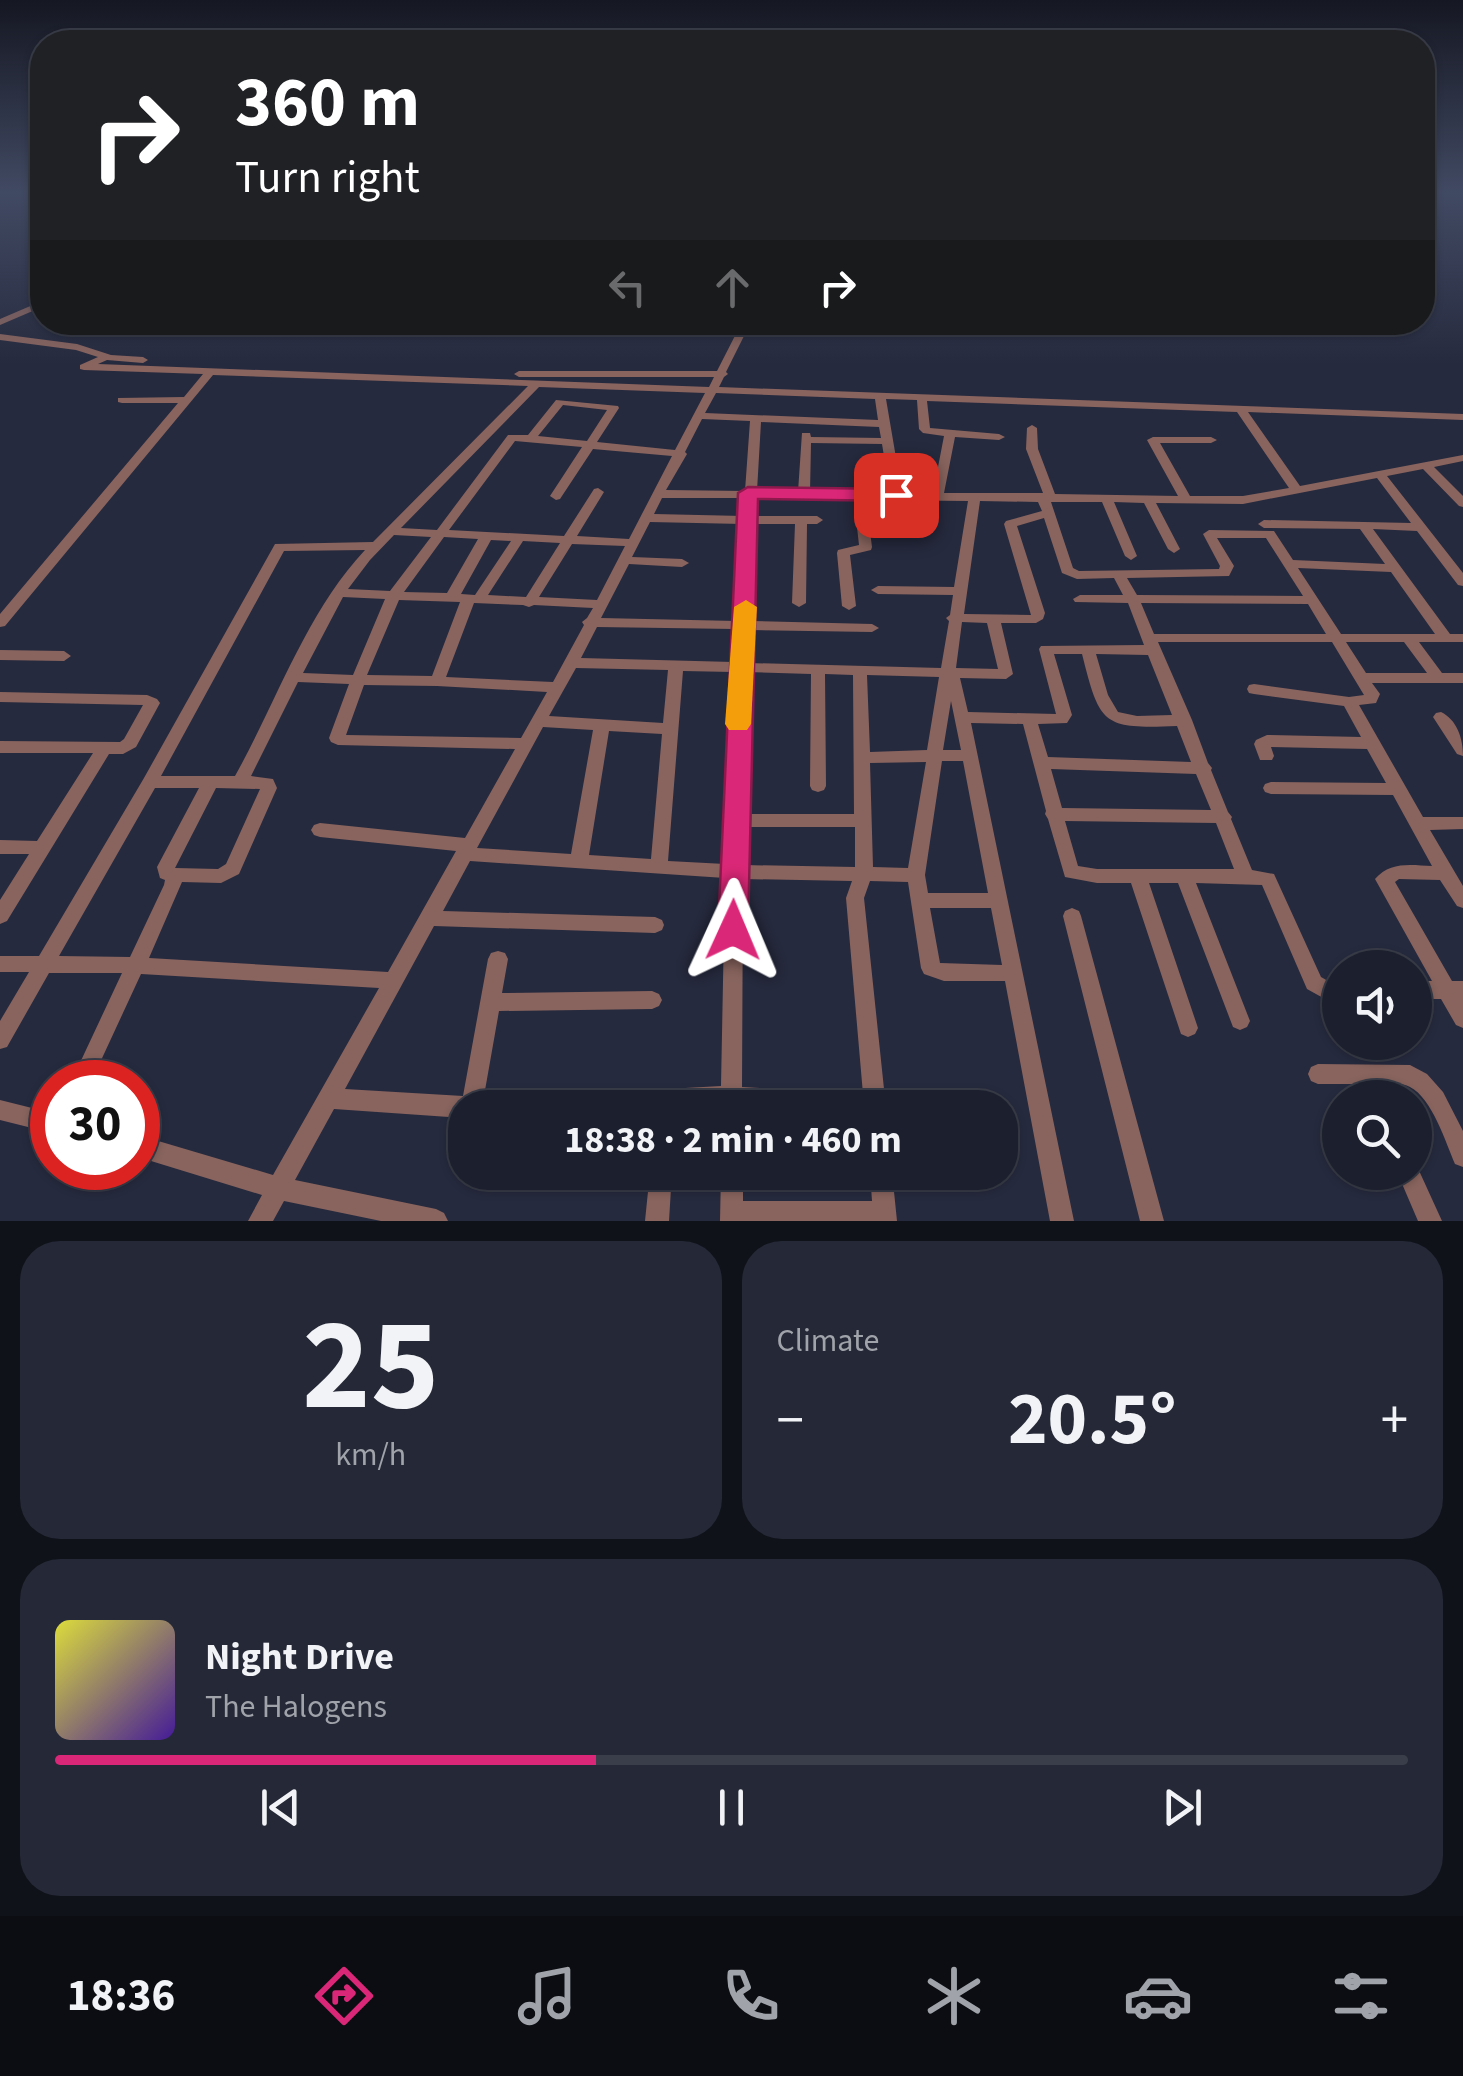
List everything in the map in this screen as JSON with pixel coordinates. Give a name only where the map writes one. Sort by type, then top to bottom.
[{"type":"street","points":[[0,322],[30,309]]},
{"type":"street","points":[[260,1221],[570,663],[741,335]]},
{"type":"street","points":[[0,337],[77,348],[106,357],[468,373],[723,374]]},
{"type":"street","points":[[106,357],[84,367],[1463,418]]},
{"type":"street","points":[[0,623],[210,372]]},
{"type":"street","points":[[240,782],[339,593],[374,546],[538,383]]},
{"type":"street","points":[[880,397],[896,495]]},
{"type":"street","points":[[922,398],[924,429],[999,437]]},
{"type":"street","points":[[122,400],[186,400]]},
{"type":"street","points":[[532,437],[560,402],[614,407],[556,496]]},
{"type":"street","points":[[1240,409],[1297,490]]},
{"type":"street","points":[[702,416],[884,424]]},
{"type":"street","points":[[730,1090],[740,667],[748,493],[756,419]]},
{"type":"street","points":[[804,494],[806,421]]},
{"type":"street","points":[[1032,428],[1032,449],[1070,572],[1224,573],[1227,566],[1210,534],[1364,525],[1420,527]]},
{"type":"street","points":[[938,496],[950,434]]},
{"type":"street","points":[[523,744],[344,741],[338,738],[338,728],[393,597],[512,437],[681,454]]},
{"type":"street","points":[[807,440],[888,441]]},
{"type":"street","points":[[1186,499],[1153,440],[1211,440]]},
{"type":"street","points":[[658,494],[975,496],[1047,502],[1106,498],[1250,499],[1462,459]]},
{"type":"street","points":[[1424,464],[1463,503]]},
{"type":"street","points":[[1379,473],[1463,582]]},
{"type":"street","points":[[529,603],[598,492]]},
{"type":"street","points":[[849,606],[843,553],[866,547],[859,496]]},
{"type":"street","points":[[975,496],[916,875],[931,968],[944,973],[1011,974]]},
{"type":"street","points":[[1106,498],[1131,556]]},
{"type":"street","points":[[1148,498],[1174,549]]},
{"type":"street","points":[[1250,499],[1373,698],[1351,702],[1254,690]]},
{"type":"street","points":[[954,618],[1032,621],[1038,616],[1010,524],[1047,502]]},
{"type":"street","points":[[646,518],[817,520]]},
{"type":"street","points":[[798,603],[801,521]]},
{"type":"street","points":[[1364,525],[1446,638]]},
{"type":"street","points":[[391,531],[632,543]]},
{"type":"street","points":[[451,599],[486,537]]},
{"type":"street","points":[[437,681],[473,600],[519,538]]},
{"type":"street","points":[[0,1040],[150,782],[280,547],[374,546]]},
{"type":"street","points":[[623,560],[682,562]]},
{"type":"street","points":[[1288,564],[1395,568]]},
{"type":"street","points":[[1118,574],[1152,644],[1246,876]]},
{"type":"street","points":[[878,590],[959,592]]},
{"type":"street","points":[[339,593],[600,604]]},
{"type":"street","points":[[1080,599],[1311,600]]},
{"type":"street","points":[[570,663],[1006,674],[994,621]]},
{"type":"street","points":[[589,622],[872,628]]},
{"type":"street","points":[[1408,637],[1438,678]]},
{"type":"street","points":[[962,717],[1062,719],[1046,649],[1463,638]]},
{"type":"street","points":[[1088,649],[1104,709],[1113,719],[1184,720]]},
{"type":"street","points":[[0,655],[64,656]]},
{"type":"street","points":[[659,865],[676,666]]},
{"type":"street","points":[[818,668],[818,786]]},
{"type":"street","points":[[860,668],[864,872],[855,898],[873,1090]]},
{"type":"street","points":[[949,673],[962,717],[1062,1221]]},
{"type":"street","points":[[294,677],[554,687]]},
{"type":"street","points":[[1361,678],[1463,678]]},
{"type":"street","points":[[0,698],[150,701],[128,745],[104,749],[0,746]]},
{"type":"street","points":[[1351,702],[1370,743],[1463,901]]},
{"type":"street","points":[[1441,717],[1462,747]]},
{"type":"street","points":[[1029,718],[1072,872],[1268,879],[1314,984],[1322,988]]},
{"type":"street","points":[[538,720],[671,729]]},
{"type":"street","points":[[579,861],[602,726]]},
{"type":"street","points":[[1266,756],[1262,744],[1268,741],[1370,743]]},
{"type":"street","points":[[0,916],[104,749]]},
{"type":"street","points":[[861,758],[969,755]]},
{"type":"street","points":[[1041,763],[1204,768]]},
{"type":"street","points":[[150,782],[267,782],[269,788],[233,870],[221,876],[166,873],[210,783]]},
{"type":"street","points":[[1272,788],[1397,788]]},
{"type":"street","points":[[1053,814],[1224,817]]},
{"type":"street","points":[[736,820],[864,821]]},
{"type":"street","points":[[1416,824],[1463,823]]},
{"type":"street","points":[[320,830],[579,861],[734,872],[916,875]]},
{"type":"street","points":[[0,847],[41,848]]},
{"type":"street","points":[[1445,873],[1397,872],[1384,879],[1454,990],[1463,1019]]},
{"type":"street","points":[[92,1060],[174,875]]},
{"type":"street","points":[[1138,876],[1188,1028]]},
{"type":"street","points":[[1185,876],[1240,1022]]},
{"type":"street","points":[[919,900],[998,901]]},
{"type":"street","points":[[1072,916],[1152,1221]]},
{"type":"street","points":[[427,918],[656,925]]},
{"type":"street","points":[[475,1090],[498,959]]},
{"type":"street","points":[[0,964],[136,965],[395,982]]},
{"type":"street","points":[[490,1002],[652,1000]]},
{"type":"street","points":[[1318,1074],[1410,1075],[1419,1079],[1433,1096],[1463,1156]]},
{"type":"street","points":[[1363,1074],[1366,1080]]},
{"type":"street","points":[[328,1098],[448,1105]]},
{"type":"street","points":[[0,1110],[30,1118]]},
{"type":"street","points":[[160,1153],[278,1188],[436,1221]]},
{"type":"street","points":[[657,1221],[660,1190]]},
{"type":"street","points":[[732,1190],[732,1217],[885,1217],[883,1190]]},
{"type":"street","points":[[1416,1190],[1430,1221]]},
{"type":"slow traffic","points":[[738,724],[746,607]]},
{"type":"route","points":[[733,930],[748,493],[896,495]]}]
